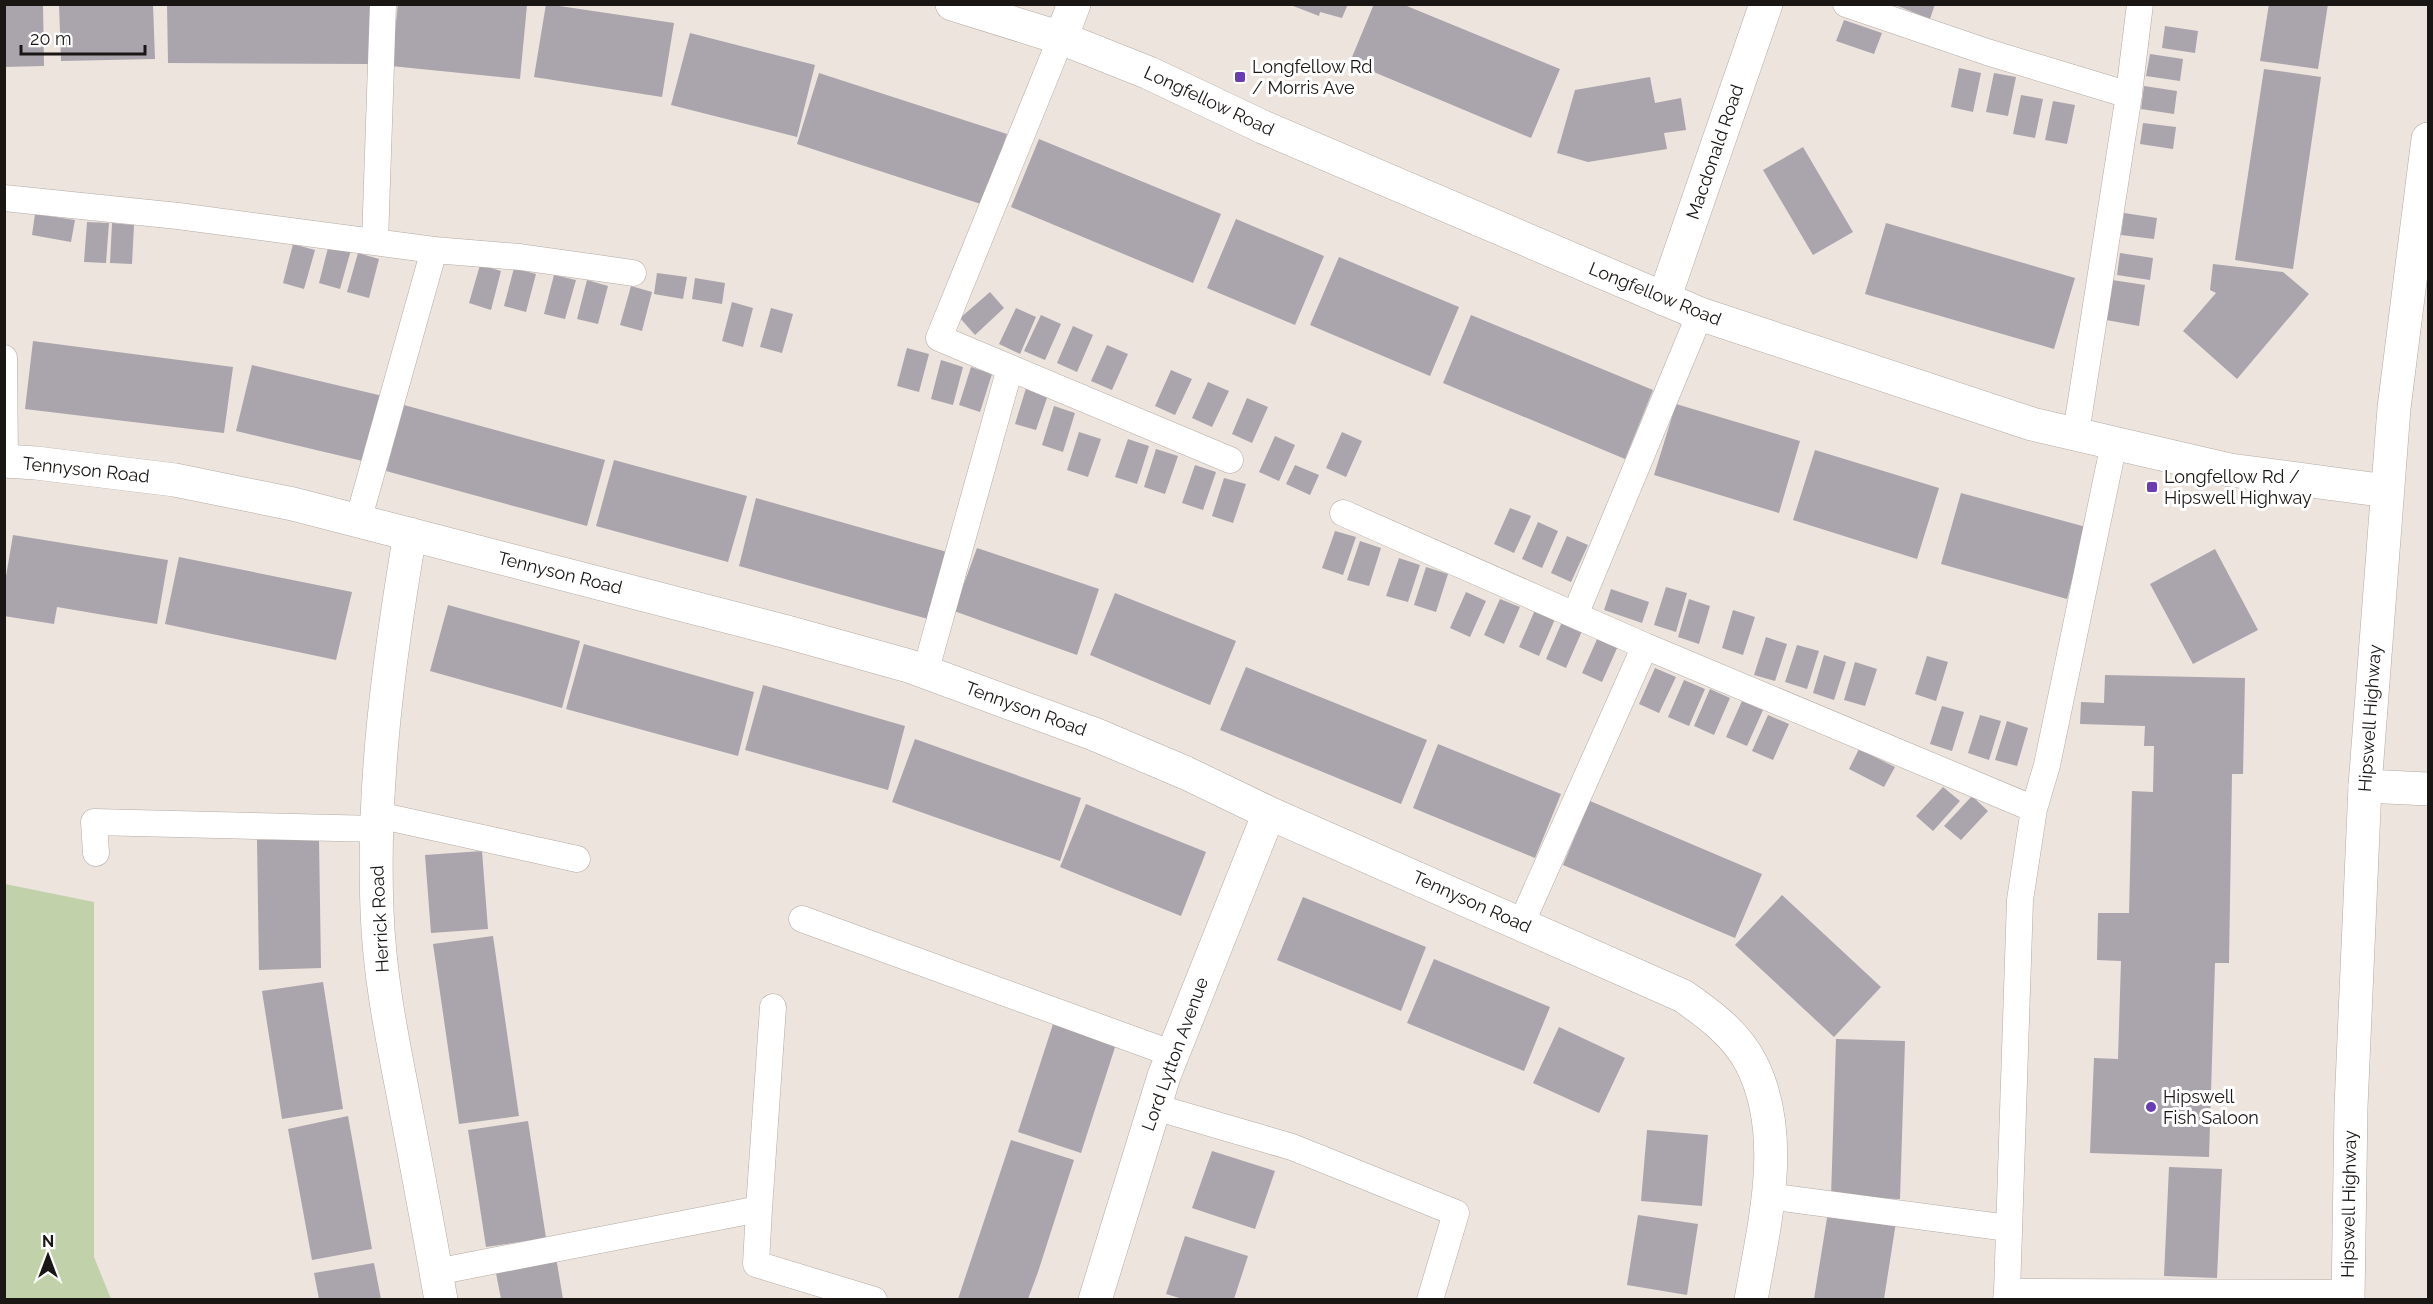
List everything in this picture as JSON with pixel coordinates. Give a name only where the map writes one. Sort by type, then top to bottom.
[{"type":"street","name":"Longfellow Road","points":[[952,4],[1061,38],[1149,72],[1263,128],[1700,314],[2032,424],[2230,470],[2387,491]]},
{"type":"street","points":[[1061,38],[1074,4]]},
{"type":"street","name":"Macdonald Road","points":[[1664,298],[1766,4]]},
{"type":"street","name":"Hipswell Highway","points":[[2348,1296],[2351,1107],[2365,786],[2397,385],[2428,139]]},
{"type":"street","name":"Tennyson Road","points":[[5,461],[175,480],[293,504],[787,632],[925,673],[1094,734],[1186,773],[1269,813],[1683,996],[1712,1016],[1733,1037],[1751,1063],[1764,1098],[1770,1129],[1768,1196],[1751,1299]]},
{"type":"street","name":"Herrick Road","points":[[410,534],[390,652],[378,822],[377,910],[384,997],[439,1286]]},
{"type":"street","points":[[2365,786],[2428,789]]},
{"type":"street","name":"Lord Lytton Avenue","points":[[1095,1299],[1173,1054],[1269,813]]},
{"type":"lane","points":[[375,242],[383,4]]},
{"type":"lane","points":[[1846,4],[1987,52],[2129,95]]},
{"type":"lane","points":[[2076,434],[2129,95],[2140,4]]},
{"type":"lane","points":[[1061,38],[939,338],[1230,460]]},
{"type":"lane","points":[[4,198],[178,216],[434,250],[520,257],[633,273]]},
{"type":"lane","points":[[358,521],[434,250]]},
{"type":"lane","points":[[1575,615],[1700,314]]},
{"type":"lane","points":[[4,358],[5,461]]},
{"type":"lane","points":[[925,673],[1010,368]]},
{"type":"lane","points":[[2114,442],[2047,765],[2034,809],[2020,900],[2007,1296],[2348,1296]]},
{"type":"lane","points":[[1343,513],[1645,646],[2034,809]]},
{"type":"lane","points":[[1521,924],[1645,646]]},
{"type":"lane","points":[[96,853],[94,822],[378,822],[577,859]]},
{"type":"lane","points":[[802,919],[1173,1054]]},
{"type":"lane","points":[[773,1007],[756,1264],[874,1299]]},
{"type":"lane","points":[[1155,1107],[1292,1147],[1456,1213],[1430,1299]]},
{"type":"lane","points":[[1768,1196],[2008,1228]]},
{"type":"lane","points":[[439,1286],[759,1209]]},
{"type":"green space","points":[[5,884],[94,902],[94,1257],[111,1299],[5,1299]]},
{"type":"building","points":[[59,4],[153,4],[155,59],[61,61]]},
{"type":"building","points":[[167,4],[371,4],[371,64],[168,63]]},
{"type":"building","points":[[398,4],[527,5],[520,79],[391,66]]},
{"type":"building","points":[[546,4],[674,23],[662,97],[534,77]]},
{"type":"building","points":[[1288,4],[1348,4],[1342,18],[1320,12],[1319,16]]},
{"type":"building","points":[[1374,4],[1402,4],[1560,69],[1531,138],[1350,62]]},
{"type":"building","points":[[1893,4],[1935,4],[1930,19]]},
{"type":"building","points":[[2269,4],[2328,4],[2318,69],[2260,61]]},
{"type":"building","points":[[4,5],[43,5],[44,66],[4,67]]},
{"type":"building","points":[[1844,20],[1882,33],[1874,54],[1836,41]]},
{"type":"building","points":[[2165,26],[2198,31],[2195,53],[2162,48]]},
{"type":"building","points":[[690,33],[815,65],[797,137],[671,105]]},
{"type":"building","points":[[2150,54],[2183,59],[2180,81],[2146,76]]},
{"type":"building","points":[[1959,68],[1981,73],[1973,112],[1951,107]]},
{"type":"building","points":[[2264,69],[2321,77],[2293,269],[2235,260]]},
{"type":"building","points":[[819,73],[1007,134],[984,205],[797,144]]},
{"type":"building","points":[[1994,73],[2016,77],[2008,116],[1986,112]]},
{"type":"building","points":[[1650,77],[1655,103],[1681,98],[1686,130],[1664,133],[1667,149],[1588,162],[1557,153],[1575,90]]},
{"type":"building","points":[[2144,86],[2177,91],[2174,114],[2141,109]]},
{"type":"building","points":[[2021,95],[2043,99],[2035,138],[2013,134]]},
{"type":"building","points":[[2053,101],[2075,105],[2067,144],[2045,140]]},
{"type":"building","points":[[2143,123],[2176,127],[2173,149],[2140,144]]},
{"type":"building","points":[[1039,139],[1221,214],[1193,283],[1011,207]]},
{"type":"building","points":[[1803,147],[1853,232],[1813,255],[1763,170]]},
{"type":"building","points":[[2124,213],[2157,218],[2154,239],[2121,235]]},
{"type":"building","points":[[35,214],[75,220],[71,242],[32,235]]},
{"type":"building","points":[[1236,219],[1324,256],[1295,325],[1207,288]]},
{"type":"building","points":[[87,222],[109,223],[106,263],[84,262]]},
{"type":"building","points":[[112,223],[134,225],[132,264],[110,263]]},
{"type":"building","points":[[1886,223],[2075,278],[2054,349],[1865,294]]},
{"type":"building","points":[[293,244],[315,250],[304,289],[283,283]]},
{"type":"building","points":[[329,244],[351,250],[340,289],[319,283]]},
{"type":"building","points":[[358,253],[379,259],[369,298],[347,292]]},
{"type":"building","points":[[2120,253],[2153,258],[2150,280],[2117,275]]},
{"type":"building","points":[[1339,257],[1459,307],[1430,376],[1310,325]]},
{"type":"building","points":[[2213,264],[2283,272],[2309,294],[2237,379],[2183,331],[2216,293],[2210,290]]},
{"type":"building","points":[[480,265],[501,271],[491,310],[469,303]]},
{"type":"building","points":[[514,268],[536,274],[526,312],[504,306]]},
{"type":"building","points":[[657,273],[687,277],[683,299],[654,294]]},
{"type":"building","points":[[554,275],[576,280],[565,319],[544,314]]},
{"type":"building","points":[[695,278],[725,283],[722,304],[692,299]]},
{"type":"building","points":[[587,280],[608,286],[598,324],[577,319]]},
{"type":"building","points":[[2112,280],[2145,285],[2139,326],[2106,320]]},
{"type":"building","points":[[631,286],[652,292],[642,331],[620,325]]},
{"type":"building","points":[[990,292],[1004,308],[975,335],[960,318]]},
{"type":"building","points":[[732,302],[753,308],[743,347],[722,341]]},
{"type":"building","points":[[771,308],[793,314],[782,353],[760,347]]},
{"type":"building","points":[[1016,308],[1036,317],[1020,354],[999,344]]},
{"type":"building","points":[[1041,315],[1061,324],[1045,360],[1024,351]]},
{"type":"building","points":[[1471,315],[1653,390],[1625,459],[1443,383]]},
{"type":"building","points":[[1073,326],[1093,335],[1077,372],[1057,363]]},
{"type":"building","points":[[33,341],[233,367],[224,433],[25,409]]},
{"type":"building","points":[[1107,345],[1128,354],[1112,390],[1091,381]]},
{"type":"building","points":[[907,348],[929,354],[919,392],[897,386]]},
{"type":"building","points":[[941,360],[963,367],[953,405],[931,399]]},
{"type":"building","points":[[252,365],[387,397],[371,463],[236,431]]},
{"type":"building","points":[[971,367],[992,374],[980,412],[959,405]]},
{"type":"building","points":[[1171,370],[1192,379],[1175,415],[1155,406]]},
{"type":"building","points":[[1208,382],[1229,391],[1212,427],[1192,418]]},
{"type":"building","points":[[1027,385],[1049,392],[1036,430],[1015,424]]},
{"type":"building","points":[[1247,398],[1268,407],[1252,443],[1232,434]]},
{"type":"building","points":[[1676,404],[1800,441],[1779,513],[1654,475]]},
{"type":"building","points":[[404,405],[605,460],[587,526],[386,471]]},
{"type":"building","points":[[1054,406],[1075,413],[1063,452],[1042,445]]},
{"type":"building","points":[[1079,432],[1101,439],[1088,477],[1067,470]]},
{"type":"building","points":[[1342,432],[1362,441],[1346,477],[1326,468]]},
{"type":"building","points":[[1275,436],[1295,445],[1279,481],[1259,472]]},
{"type":"building","points":[[1128,439],[1149,446],[1137,484],[1115,477]]},
{"type":"building","points":[[1156,449],[1178,456],[1165,494],[1144,487]]},
{"type":"building","points":[[1815,450],[1939,488],[1917,559],[1793,520]]},
{"type":"building","points":[[614,460],[747,496],[728,562],[596,526]]},
{"type":"building","points":[[1195,465],[1216,472],[1203,510],[1182,503]]},
{"type":"building","points":[[1295,465],[1319,475],[1310,495],[1286,484]]},
{"type":"building","points":[[1224,478],[1246,484],[1233,523],[1212,516]]},
{"type":"building","points":[[1961,493],[2086,527],[2067,599],[1941,564]]},
{"type":"building","points":[[756,498],[947,552],[928,619],[739,566]]},
{"type":"building","points":[[1510,508],[1531,516],[1514,553],[1494,544]]},
{"type":"building","points":[[1538,522],[1558,531],[1542,568],[1522,559]]},
{"type":"building","points":[[1335,531],[1356,537],[1343,575],[1322,568]]},
{"type":"building","points":[[13,535],[168,560],[157,624],[57,607],[54,624],[4,616],[4,588]]},
{"type":"building","points":[[1567,536],[1588,545],[1571,582],[1551,573]]},
{"type":"building","points":[[1360,541],[1381,548],[1369,586],[1347,580]]},
{"type":"building","points":[[977,548],[1099,589],[1077,655],[954,611]]},
{"type":"building","points":[[2215,549],[2258,630],[2193,664],[2150,584]]},
{"type":"building","points":[[179,557],[352,592],[336,660],[165,624]]},
{"type":"building","points":[[1399,558],[1420,565],[1408,602],[1386,596]]},
{"type":"building","points":[[1426,567],[1448,574],[1436,612],[1414,605]]},
{"type":"building","points":[[1666,587],[1687,593],[1676,632],[1654,625]]},
{"type":"building","points":[[1611,589],[1649,602],[1642,623],[1604,610]]},
{"type":"building","points":[[1466,592],[1486,601],[1470,637],[1450,628]]},
{"type":"building","points":[[1115,593],[1236,641],[1210,705],[1090,655]]},
{"type":"building","points":[[1500,599],[1520,607],[1504,644],[1484,635]]},
{"type":"building","points":[[1689,599],[1710,606],[1699,644],[1678,637]]},
{"type":"building","points":[[448,605],[580,641],[562,708],[430,671]]},
{"type":"building","points":[[1535,610],[1555,619],[1539,656],[1519,647]]},
{"type":"building","points":[[1733,610],[1755,617],[1743,655],[1722,648]]},
{"type":"building","points":[[1562,622],[1582,631],[1566,668],[1546,659]]},
{"type":"building","points":[[1598,637],[1618,646],[1602,682],[1582,673]]},
{"type":"building","points":[[1766,637],[1787,644],[1775,681],[1754,675]]},
{"type":"building","points":[[584,644],[754,692],[738,756],[566,709]]},
{"type":"building","points":[[1797,645],[1819,651],[1807,689],[1785,682]]},
{"type":"building","points":[[1824,655],[1846,662],[1834,700],[1813,693]]},
{"type":"building","points":[[1927,656],[1948,662],[1936,701],[1915,694]]},
{"type":"building","points":[[1855,662],[1877,669],[1865,706],[1844,700]]},
{"type":"building","points":[[1246,667],[1427,740],[1401,804],[1220,730]]},
{"type":"building","points":[[1655,668],[1676,677],[1659,713],[1639,704]]},
{"type":"building","points":[[2105,675],[2245,678],[2243,774],[2232,774],[2229,963],[2215,963],[2209,1157],[2090,1153],[2094,1058],[2118,1059],[2121,961],[2097,960],[2098,913],[2129,913],[2132,791],[2153,792],[2154,746],[2144,746],[2145,726],[2080,724],[2081,702],[2104,703]]},
{"type":"building","points":[[1684,680],[1705,689],[1689,726],[1668,717]]},
{"type":"building","points":[[763,685],[905,726],[888,790],[745,750]]},
{"type":"building","points":[[1710,689],[1730,698],[1714,735],[1694,726]]},
{"type":"building","points":[[1742,701],[1763,710],[1747,746],[1726,737]]},
{"type":"building","points":[[1942,706],[1964,712],[1952,751],[1930,744]]},
{"type":"building","points":[[1768,715],[1789,724],[1773,760],[1752,751]]},
{"type":"building","points":[[1980,715],[2001,721],[1989,760],[1968,753]]},
{"type":"building","points":[[2007,721],[2028,728],[2017,766],[1995,760]]},
{"type":"building","points":[[915,739],[1081,798],[1060,861],[892,802]]},
{"type":"building","points":[[1438,744],[1561,794],[1535,858],[1413,808]]},
{"type":"building","points":[[1859,749],[1895,767],[1884,787],[1849,769]]},
{"type":"building","points":[[1943,787],[1960,801],[1933,831],[1916,816]]},
{"type":"building","points":[[1972,796],[1988,811],[1961,840],[1944,826]]},
{"type":"building","points":[[1590,801],[1762,874],[1735,938],[1563,865]]},
{"type":"building","points":[[1086,804],[1206,852],[1181,916],[1060,867]]},
{"type":"building","points":[[319,839],[321,968],[259,970],[257,840]]},
{"type":"building","points":[[482,851],[488,929],[431,933],[425,855]]},
{"type":"building","points":[[1782,895],[1881,987],[1834,1037],[1735,945]]},
{"type":"building","points":[[1303,897],[1426,947],[1401,1011],[1277,960]]},
{"type":"building","points":[[493,936],[519,1116],[459,1124],[433,944]]},
{"type":"building","points":[[1434,959],[1550,1007],[1524,1071],[1407,1023]]},
{"type":"building","points":[[323,982],[343,1109],[282,1119],[262,991]]},
{"type":"building","points":[[1054,1021],[1117,1041],[1081,1153],[1018,1132]]},
{"type":"building","points":[[1559,1027],[1625,1058],[1599,1113],[1533,1083]]},
{"type":"building","points":[[1836,1039],[1905,1041],[1900,1199],[1831,1197]]},
{"type":"building","points":[[348,1116],[372,1249],[312,1260],[288,1129]]},
{"type":"building","points":[[528,1121],[546,1238],[486,1247],[468,1130]]},
{"type":"building","points":[[1647,1130],[1708,1135],[1702,1206],[1641,1201]]},
{"type":"building","points":[[1011,1140],[1074,1160],[1038,1272],[1028,1299],[958,1299]]},
{"type":"building","points":[[1212,1151],[1275,1171],[1255,1229],[1192,1208]]},
{"type":"building","points":[[2169,1167],[2222,1169],[2217,1278],[2164,1276]]},
{"type":"building","points":[[1828,1212],[1896,1222],[1884,1299],[1814,1299]]},
{"type":"building","points":[[1638,1215],[1698,1224],[1687,1295],[1627,1285]]},
{"type":"building","points":[[1185,1236],[1248,1256],[1234,1299],[1183,1299],[1166,1294]]},
{"type":"building","points":[[556,1257],[563,1299],[501,1299],[495,1268]]},
{"type":"building","points":[[374,1263],[381,1299],[319,1299],[314,1273]]},
{"type":"place","name":"Longfellow Rd / Morris Ave","points":[[1240,77]]},
{"type":"place","name":"Longfellow Rd / Hipswell Highway","points":[[2152,487]]},
{"type":"place","name":"Hipswell Fish Saloon","points":[[2151,1107]]}]
